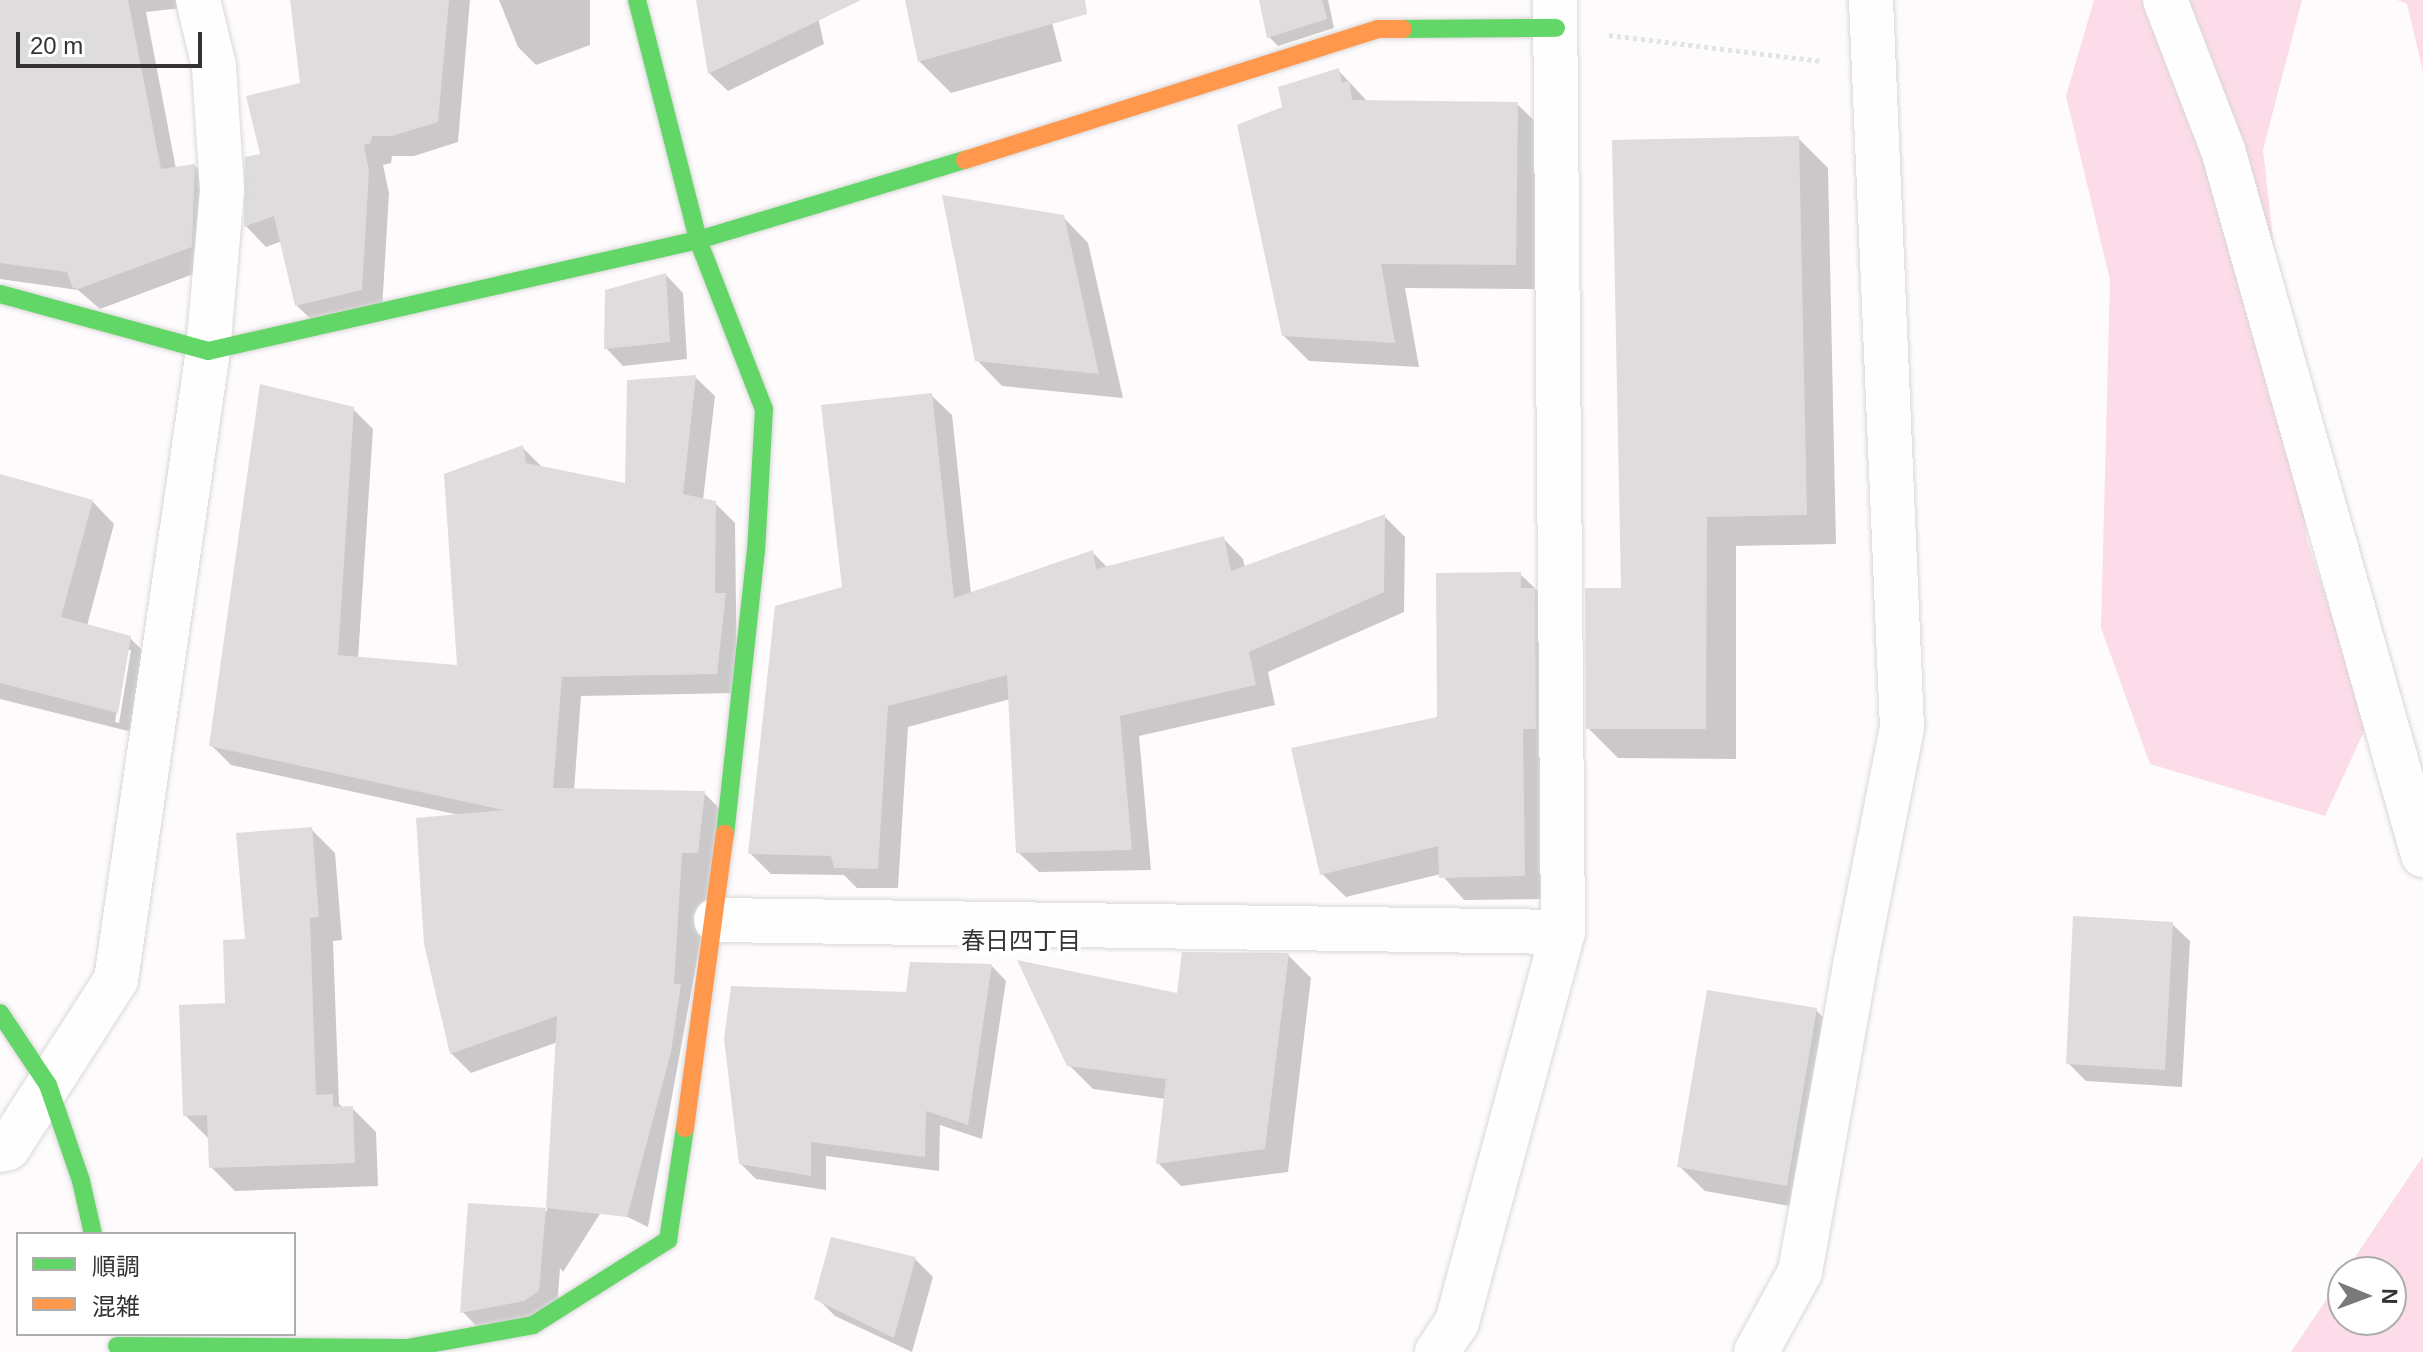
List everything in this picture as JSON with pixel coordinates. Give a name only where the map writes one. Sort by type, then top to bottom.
[{"type":"street","points":[[0,1150],[8,1148],[116,980],[208,351],[222,190],[214,66],[198,0]]},
{"type":"street","points":[[117,1344],[407,1348],[533,1325],[668,1240],[716,920],[756,550],[764,409],[698,240],[637,0]]},
{"type":"street","points":[[1756,1352],[1800,1272],[1902,728],[1871,0]]},
{"type":"street","points":[[2165,0],[2223,150],[2423,855]]},
{"type":"street","points":[[0,294],[208,351],[698,240],[973,158],[1378,29],[1556,14],[1563,932],[1457,1322],[1437,1352]]},
{"type":"street","points":[[716,920],[1563,932]]},
{"type":"street","points":[[0,1013],[48,1085],[81,1181],[93,1232]]},
{"type":"path","points":[[1556,14],[1876,68]]},
{"type":"shaded area","points":[[2094,0],[2302,0],[2263,150],[2307,540],[2367,725],[2325,816],[2150,764],[2101,628],[2110,280],[2066,96]]},
{"type":"shaded area","points":[[2397,0],[2423,0],[2423,71],[2407,4]]},
{"type":"shaded area","points":[[2423,1156],[2423,1352],[2291,1352],[2327,1299],[2327,1336],[2407,1336],[2407,1256],[2356,1256]]},
{"type":"building","points":[[0,0],[128,0],[161,169],[195,164],[192,247],[78,289],[73,288],[67,272],[0,263]]},
{"type":"building","points":[[290,0],[449,0],[438,122],[392,136],[372,136],[371,143],[364,145],[369,171],[362,290],[295,306],[274,216],[244,227],[245,157],[260,154],[246,96],[300,83]]},
{"type":"building","points":[[696,0],[861,0],[708,74]]},
{"type":"building","points":[[905,0],[1085,0],[1087,14],[918,62]]},
{"type":"building","points":[[1259,0],[1322,0],[1327,19],[1267,38]]},
{"type":"building","points":[[1339,68],[1342,83],[1349,80],[1352,100],[1518,102],[1516,265],[1381,264],[1395,343],[1282,336],[1237,125],[1282,107],[1278,87]]},
{"type":"building","points":[[1799,136],[1807,515],[1707,517],[1706,729],[1586,729],[1585,588],[1621,588],[1612,140]]},
{"type":"building","points":[[942,195],[1064,215],[1099,374],[975,361]]},
{"type":"building","points":[[666,273],[670,342],[604,349],[605,290]]},
{"type":"building","points":[[696,375],[683,494],[716,501],[715,593],[726,593],[717,674],[562,677],[553,788],[705,791],[698,853],[682,853],[674,984],[681,984],[671,1052],[627,1217],[546,1208],[557,1016],[450,1054],[424,944],[416,818],[503,810],[209,746],[260,384],[354,407],[338,655],[457,665],[444,474],[523,445],[526,463],[625,483],[627,380]]},
{"type":"building","points":[[932,393],[954,598],[1093,550],[1096,569],[1224,536],[1231,571],[1385,514],[1384,592],[1249,652],[1256,685],[1120,716],[1132,850],[1016,853],[1007,675],[888,706],[878,869],[834,868],[831,856],[748,854],[775,606],[842,587],[821,405]]},
{"type":"building","points":[[0,474],[93,500],[61,617],[131,636],[118,713],[0,683]]},
{"type":"building","points":[[1521,572],[1521,588],[1535,588],[1536,729],[1523,729],[1525,876],[1439,878],[1438,846],[1320,875],[1291,748],[1437,717],[1436,573]]},
{"type":"building","points":[[312,827],[319,917],[310,918],[316,1095],[333,1094],[333,1107],[353,1106],[355,1163],[209,1168],[207,1115],[183,1116],[179,1005],[225,1003],[223,940],[245,939],[236,833]]},
{"type":"building","points":[[2073,916],[2173,922],[2165,1070],[2066,1064]]},
{"type":"building","points":[[1182,952],[1289,953],[1265,1149],[1156,1164],[1166,1079],[1067,1066],[1017,960],[1177,993]]},
{"type":"building","points":[[910,962],[992,964],[968,1125],[926,1111],[925,1157],[811,1142],[811,1176],[739,1164],[724,1039],[731,986],[906,992]]},
{"type":"building","points":[[1707,990],[1817,1008],[1787,1186],[1677,1167]]},
{"type":"building","points":[[468,1203],[546,1208],[539,1291],[524,1301],[460,1313]]},
{"type":"building","points":[[831,1237],[916,1257],[894,1338],[814,1299]]},
{"type":"traffic: fast","points":[[637,0],[698,240],[764,409],[756,550],[725,834]]},
{"type":"traffic: fast","points":[[1403,29],[1556,28]]},
{"type":"traffic: fast","points":[[0,294],[208,351],[698,240],[965,160]]},
{"type":"traffic: fast","points":[[0,1013],[48,1085],[81,1181],[93,1232]]},
{"type":"traffic: fast","points":[[117,1346],[407,1348],[533,1325],[668,1240],[685,1128]]},
{"type":"traffic: slow","points":[[965,160],[1378,29],[1403,29]]},
{"type":"traffic: slow","points":[[685,1128],[725,834]]},
{"type":"district","name":"春日四丁目","points":[[1021,941]]}]
